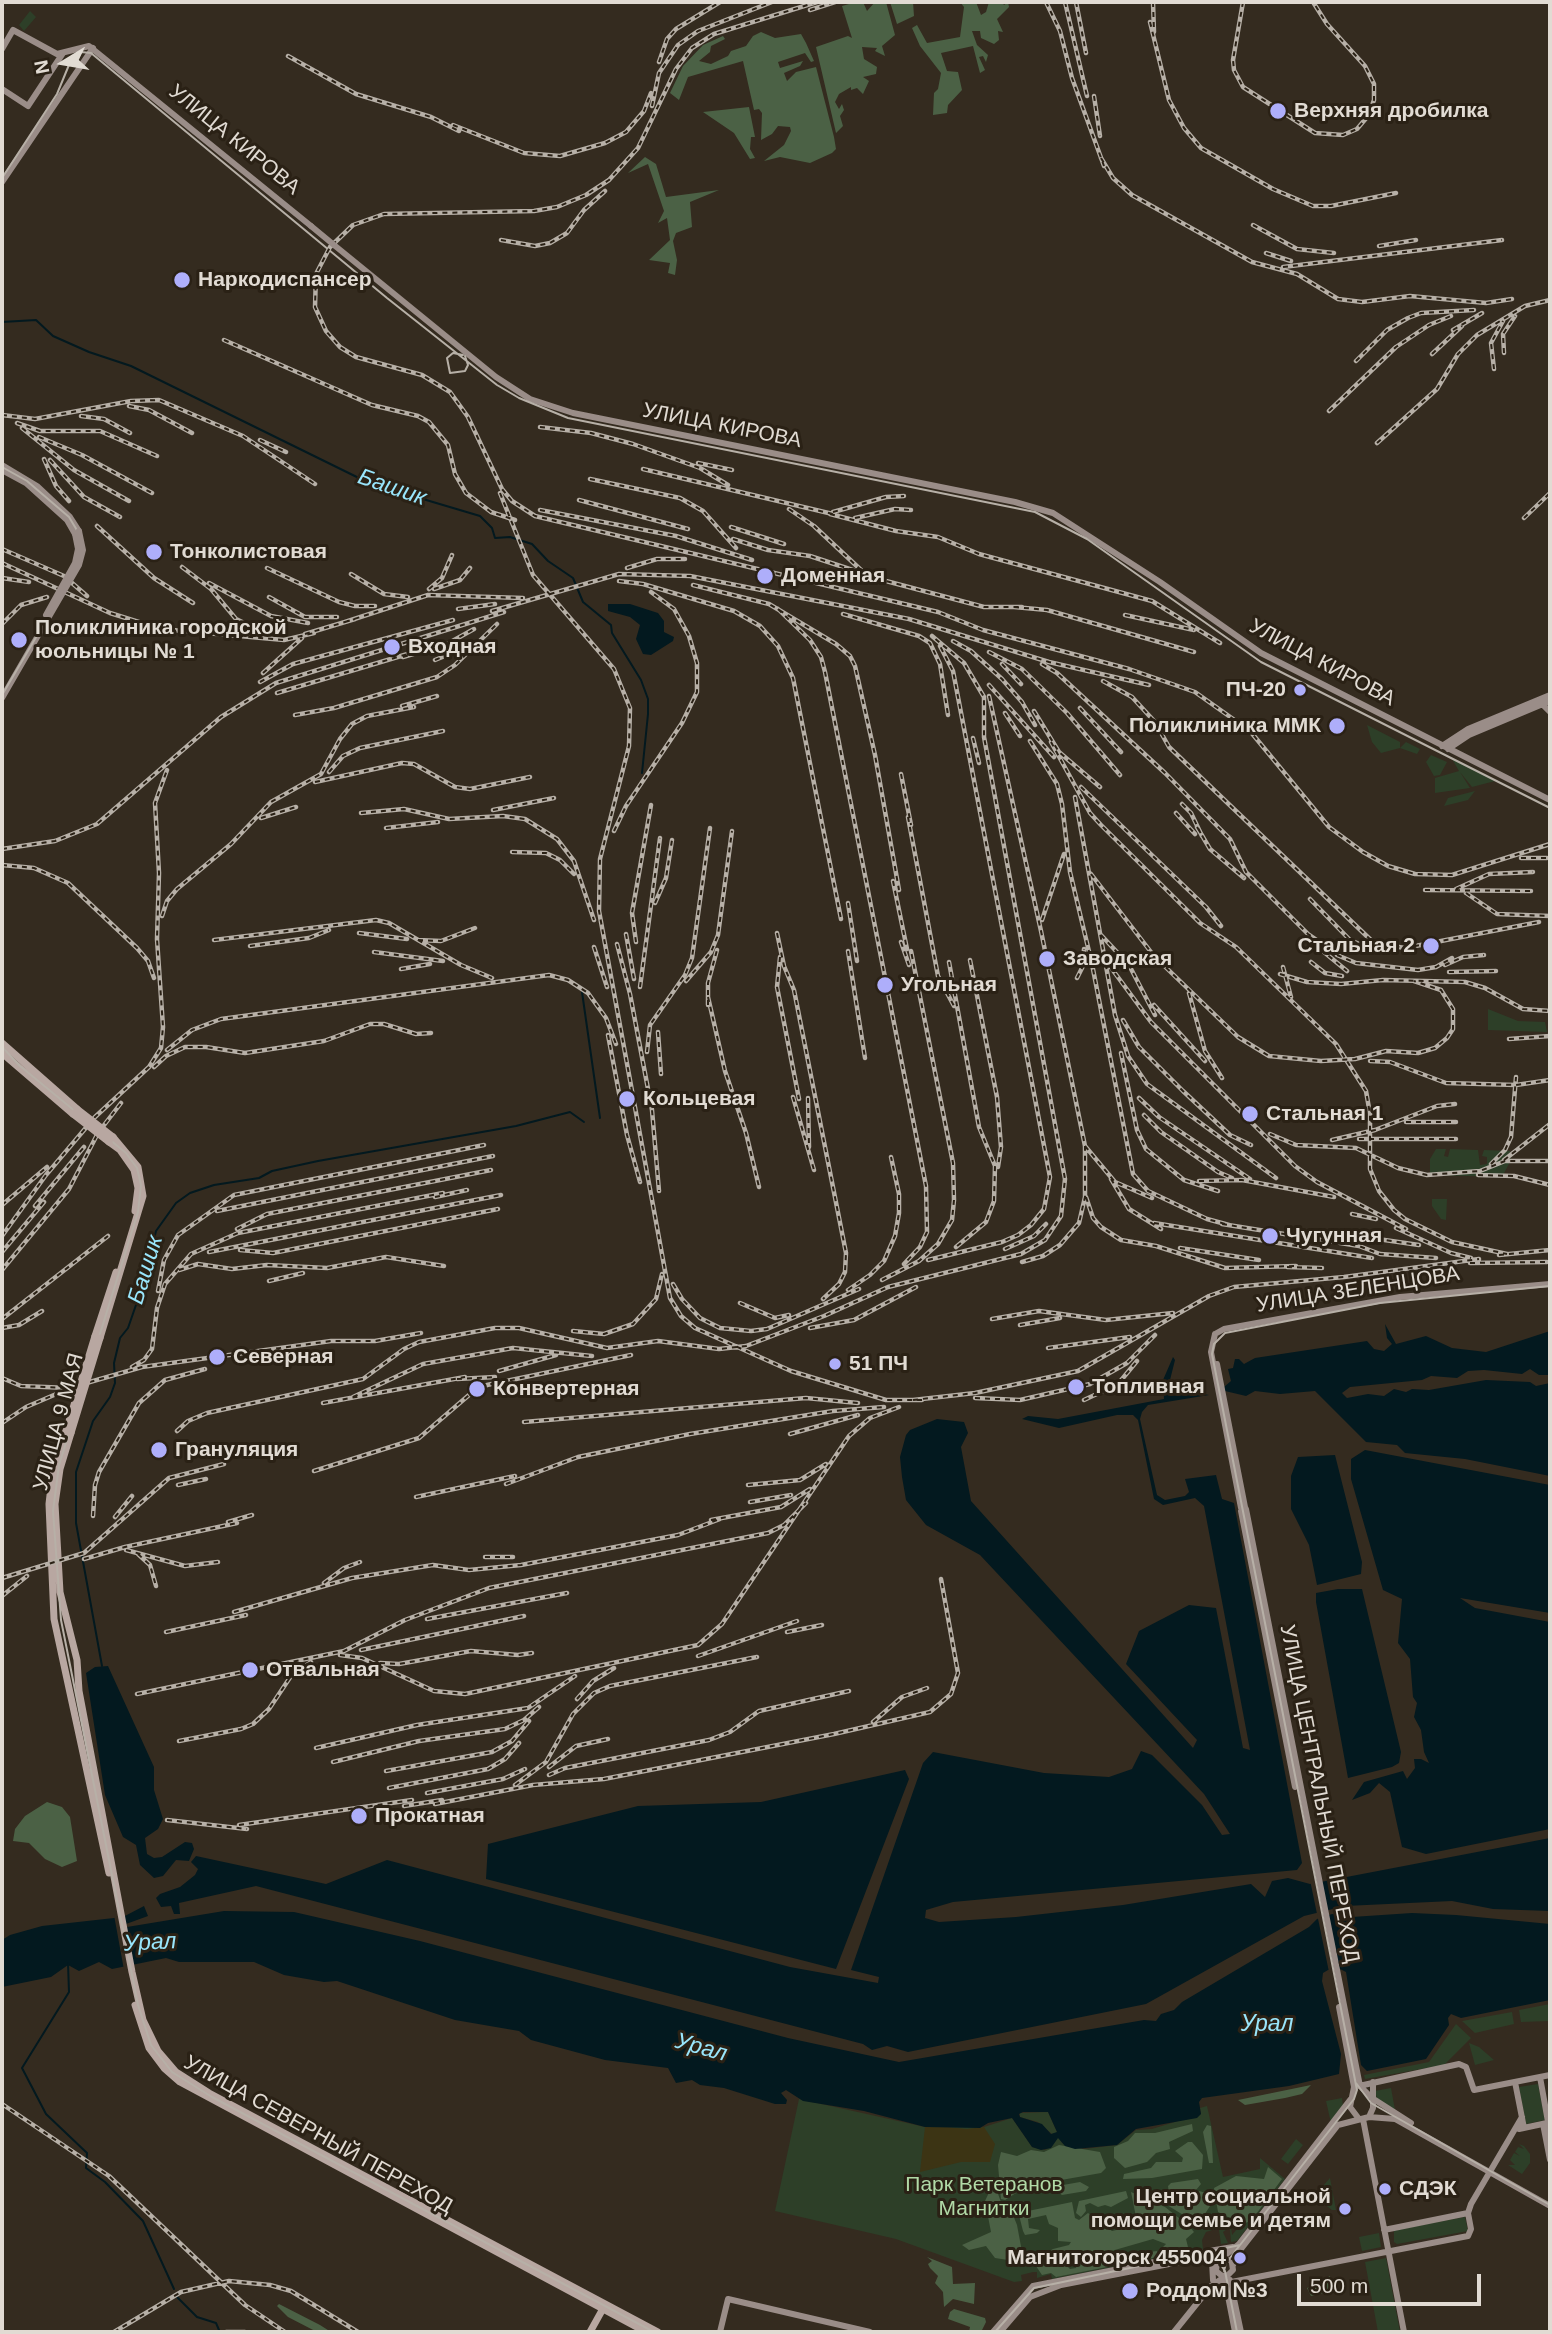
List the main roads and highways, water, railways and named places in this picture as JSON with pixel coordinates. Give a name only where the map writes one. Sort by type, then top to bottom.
[{"type":"main road","points":[[2,49],[13,30],[54,53],[84,46],[93,48],[2,182]]},
{"type":"main road","name":"УЛИЦА КИРОВА","points":[[93,48],[496,377],[530,399],[573,413],[1015,502],[1053,513],[1149,575],[1261,653],[1550,800]]},
{"type":"main road","points":[[2,89],[29,106],[63,53]]},
{"type":"main road","points":[[2,467],[26,483],[67,520],[77,533],[78,549],[75,563],[2,698]]},
{"type":"main road","points":[[2,690],[42,626]]},
{"type":"main road","points":[[1445,747],[1468,729],[1550,695]]},
{"type":"main road","points":[[1445,747],[1550,701]]},
{"type":"main road","points":[[1542,704],[1550,712]]},
{"type":"main road","name":"УЛИЦА 9 МАЯ","points":[[2,1042],[75,1112]]},
{"type":"main road","name":"УЛИЦА 9 МАЯ","points":[[2,1052],[111,1140],[138,1167],[143,1196],[69,1432],[55,1504],[60,1592],[77,1660],[79,1691],[111,1872]]},
{"type":"main road","name":"УЛИЦА ЗЕЛЕНЦОВА","points":[[1215,1334],[1223,1329],[1400,1297],[1550,1284]]},
{"type":"main road","name":"УЛИЦА ЦЕНТРАЛЬНЫЙ ПЕРЕХОД","points":[[1215,1334],[1214,1351],[1243,1509],[1357,2087]]},
{"type":"main road","name":"УЛИЦА 9 МАЯ","points":[[69,1432],[52,1478],[49,1504],[54,1619],[111,1872]]},
{"type":"main road","name":"УЛИЦА СЕВЕРНЫЙ ПЕРЕХОД","points":[[111,1872],[145,2039],[160,2063],[180,2082],[604,2307]]},
{"type":"main road","points":[[1235,2332],[1228,2270],[1238,2245],[1350,2100],[1357,2087],[1461,2064],[1467,2069],[1473,2090],[1550,2075]]},
{"type":"main road","points":[[1540,2077],[1550,2160]]},
{"type":"main road","points":[[1364,2118],[1373,2108],[1373,2082]]},
{"type":"main road","points":[[1515,2082],[1524,2128]]},
{"type":"main road","points":[[1357,2087],[1490,2170]]},
{"type":"main road","points":[[1350,2100],[1353,2113],[1364,2118]]},
{"type":"main road","points":[[1205,2252],[1245,2280],[1468,2235],[1471,2229],[1468,2213],[1521,2117]]},
{"type":"main road","points":[[1364,2118],[1404,2332]]},
{"type":"main road","points":[[1174,2332],[1212,2283],[1228,2270],[1338,2125],[1364,2118],[1395,2119],[1550,2204]]},
{"type":"main road","points":[[1514,2130],[1546,2124]]},
{"type":"main road","points":[[1546,2124],[1550,2133]]},
{"type":"main road","points":[[1384,2230],[1468,2213]]},
{"type":"main road","points":[[993,2332],[1028,2289],[1238,2245]]},
{"type":"main road","points":[[1147,2266],[1205,2257],[1214,2267],[1228,2270]]},
{"type":"main road","points":[[1214,2267],[1228,2270]]},
{"type":"main road","points":[[1212,2283],[1214,2267]]},
{"type":"main road","points":[[1228,2270],[1241,2332]]},
{"type":"main road","points":[[1000,2332],[1018,2308],[1037,2293],[1114,2273]]},
{"type":"main road","points":[[720,2332],[728,2298],[870,2332]]},
{"type":"main road","points":[[590,2332],[604,2307]]},
{"type":"main road","points":[[604,2307],[646,2332]]},
{"type":"main road","points":[[604,2307],[658,2332]]},
{"type":"water","points":[[608,604],[630,604],[658,613],[664,621],[664,632],[674,637],[673,641],[651,655],[643,654],[636,639],[640,625],[630,617],[608,611]]},
{"type":"water","points":[[1385,1324],[1396,1344],[1426,1336],[1452,1348],[1486,1352],[1550,1331],[1550,1375],[1539,1375],[1530,1369],[1522,1374],[1468,1371],[1457,1378],[1431,1376],[1422,1380],[1350,1387],[1342,1393],[1347,1398],[1368,1394],[1384,1396],[1394,1389],[1406,1392],[1412,1389],[1429,1390],[1486,1380],[1530,1382],[1536,1386],[1550,1383],[1550,1476],[1465,1459],[1405,1453],[1397,1445],[1366,1442],[1315,1391],[1280,1394],[1255,1391],[1246,1396],[1225,1391],[1224,1387],[1231,1381],[1228,1369],[1233,1368],[1235,1359],[1244,1364],[1255,1358],[1367,1341],[1374,1349],[1384,1351],[1392,1344],[1387,1338]]},
{"type":"water","points":[[1173,1357],[1175,1360],[1170,1380],[1172,1389],[1209,1395],[1148,1405],[1142,1412],[1140,1419],[1157,1495],[1165,1500],[1185,1496],[1189,1492],[1185,1479],[1216,1475],[1222,1499],[1234,1503],[1302,1863],[1297,1870],[953,1902],[926,1910],[925,1918],[939,1922],[1016,1917],[1123,1905],[1251,1884],[1265,1897],[1272,1881],[1288,1878],[1310,1884],[1550,1838],[1550,1911],[1493,1909],[1452,1901],[1345,1906],[1304,1916],[1146,2004],[908,2052],[887,2046],[872,2050],[863,2044],[256,1886],[179,1903],[180,1914],[174,1914],[171,1906],[161,1907],[156,1898],[180,1887],[195,1875],[198,1869],[191,1862],[196,1856],[326,1884],[387,1860],[790,1967],[878,1983],[879,1977],[851,1970],[923,1763],[933,1752],[1044,1773],[1109,1777],[1132,1769],[1141,1751],[1152,1755],[1202,1805],[1222,1835],[1230,1834],[1204,1794],[980,1555],[926,1525],[906,1500],[902,1477],[900,1457],[910,1430],[937,1419],[964,1422],[968,1433],[961,1447],[971,1501],[1193,1748],[1197,1740],[1126,1664],[1139,1631],[1189,1605],[1216,1608],[1243,1748],[1250,1750],[1204,1506],[1195,1498],[1163,1505],[1154,1499],[1138,1420],[1133,1415],[1117,1415],[1059,1428],[1022,1419],[1028,1416],[1058,1419],[1164,1399],[1163,1380]]},
{"type":"water","points":[[1365,1450],[1550,1485],[1550,1613],[1460,1598],[1475,1608],[1550,1622],[1550,1829],[1426,1854],[1402,1847],[1390,1792],[1379,1783],[1370,1793],[1352,1800],[1364,1782],[1403,1771],[1407,1779],[1415,1768],[1414,1759],[1429,1763],[1424,1752],[1421,1730],[1414,1717],[1417,1703],[1413,1697],[1410,1659],[1398,1643],[1402,1599],[1383,1590],[1351,1479],[1351,1459]]},
{"type":"water","points":[[1335,1455],[1362,1562],[1361,1574],[1317,1585],[1309,1545],[1291,1509],[1291,1476],[1298,1457]]},
{"type":"water","points":[[1362,1589],[1401,1752],[1399,1763],[1392,1767],[1348,1778],[1316,1602],[1316,1593]]},
{"type":"water","points":[[108,1666],[154,1767],[154,1790],[163,1819],[158,1829],[145,1838],[147,1854],[154,1858],[162,1857],[185,1842],[192,1843],[194,1849],[189,1861],[176,1860],[163,1876],[154,1878],[140,1865],[136,1845],[123,1837],[105,1795],[86,1673],[95,1667]]},
{"type":"water","points":[[905,1770],[909,1779],[836,1969],[486,1879],[488,1844],[638,1806],[761,1802]]},
{"type":"water","name":"Урал","points":[[144,1906],[148,1916],[126,1924],[127,1927],[224,1911],[294,1912],[420,1941],[788,2038],[899,2062],[1144,2020],[1156,2021],[1161,2014],[1174,2010],[1182,2002],[1309,1927],[1317,1919],[1332,1914],[1352,1917],[1412,1913],[1456,1915],[1550,1924],[1550,2000],[1461,2018],[1451,2014],[1448,2018],[1449,2025],[1426,2059],[1367,2071],[1361,2065],[1346,1972],[1338,1968],[1328,1970],[1323,1973],[1322,1981],[1341,2054],[1339,2074],[1289,2086],[1202,2098],[1199,2102],[1201,2114],[1197,2118],[1136,2129],[1117,2145],[1075,2149],[1065,2146],[1058,2138],[1051,2148],[1041,2150],[1032,2147],[1012,2118],[988,2123],[980,2128],[925,2127],[864,2111],[803,2101],[786,2090],[781,2093],[787,2100],[786,2104],[775,2104],[724,2088],[700,2085],[692,2080],[676,2083],[668,2068],[605,2060],[531,2040],[519,2031],[455,2020],[337,1981],[324,1982],[284,1975],[254,1962],[179,1962],[166,1958],[112,1969],[99,1962],[79,1971],[68,1965],[51,1977],[2,1987],[2,1940],[10,1935],[42,1926],[123,1917]],"holes":[[[1048,2112],[1057,2132],[1051,2134],[1042,2124],[1020,2117],[1019,2114]]]},
{"type":"waterway","name":"Башик","points":[[2,322],[36,320],[53,336],[131,366],[369,483],[480,516],[492,528],[495,538],[510,537],[532,544],[548,561],[573,578],[583,602],[611,625],[612,633],[641,680],[648,699],[642,773]]},
{"type":"waterway","name":"Башик","points":[[582,992],[600,1118]]},
{"type":"waterway","name":"Башик","points":[[102,1666],[76,1523],[76,1472],[93,1421],[110,1397],[115,1383],[114,1363],[120,1338],[128,1328],[144,1282],[156,1231],[176,1203],[190,1193],[214,1185],[259,1178],[272,1171],[318,1161],[516,1126],[570,1112],[584,1122]]},
{"type":"waterway","points":[[68,1963],[69,1992],[22,2068],[46,2114],[87,2153],[86,2168],[105,2182],[143,2221],[174,2289]]},
{"type":"waterway","points":[[177,2297],[197,2317],[216,2323],[219,2330]]},
{"type":"tram line","points":[[2,178],[57,94],[71,60],[81,52],[91,53],[387,298],[497,385],[519,398],[568,418],[1035,512],[1087,539],[1261,662],[1550,808]]},
{"type":"tram line","points":[[463,355],[453,353],[447,358],[450,373],[465,371],[468,365],[465,356]]},
{"type":"tram line","points":[[2,467],[27,481],[69,517],[78,532],[81,549],[72,576],[2,695]]},
{"type":"tram line","points":[[2,1047],[20,1066],[126,1153],[137,1168],[141,1185],[138,1212],[59,1465],[53,1511],[61,1620],[138,2005],[151,2045],[172,2072],[212,2097],[654,2332]]},
{"type":"tram line","points":[[1224,2271],[1226,2263],[1354,2099],[1357,2090],[1212,1354],[1214,1344],[1225,1333],[1380,1303],[1550,1286]]},
{"type":"tram line","points":[[1356,2083],[1371,2103],[1550,2205]]},
{"type":"tram line","points":[[995,2332],[1034,2288],[1240,2245]]},
{"type":"tram line","points":[[1221,2265],[1225,2271],[1237,2332]]},
{"type":"railway","points":[[659,62],[667,39],[676,29],[720,2]]},
{"type":"railway","points":[[652,106],[659,73],[678,45],[698,31],[772,2]]},
{"type":"railway","points":[[817,2],[714,34],[692,48],[676,69],[638,148],[609,180],[586,195],[557,207],[534,211],[384,214],[353,225],[330,247],[316,274],[315,307],[326,331],[340,347],[356,357],[422,375],[450,392],[468,417],[502,489],[512,501],[535,516],[938,612],[983,630],[1129,669],[1195,692],[1250,731],[1329,827],[1363,852],[1388,866],[1415,874],[1452,875],[1550,844]]},
{"type":"railway","points":[[810,10],[835,2]]},
{"type":"railway","points":[[1046,2],[1060,31],[1072,78],[1104,166]]},
{"type":"railway","points":[[1065,2],[1087,96]]},
{"type":"railway","points":[[1076,2],[1086,53]]},
{"type":"railway","points":[[1153,2],[1154,32]]},
{"type":"railway","points":[[1243,2],[1233,60],[1234,70],[1243,87],[1315,133],[1343,135],[1357,129],[1368,116],[1374,100],[1374,84],[1365,66],[1327,24],[1313,2]]},
{"type":"railway","points":[[1150,22],[1169,100],[1184,128],[1201,148],[1273,189],[1313,206],[1331,206],[1396,193]]},
{"type":"railway","points":[[288,56],[356,94],[431,117],[459,131]]},
{"type":"railway","points":[[453,125],[524,153],[560,156],[605,143],[626,132],[644,111],[651,93]]},
{"type":"railway","points":[[1094,96],[1100,136]]},
{"type":"railway","points":[[1101,158],[1113,178],[1132,195],[1252,262],[1297,274],[1338,299],[1362,302],[1410,296],[1486,303],[1512,299]]},
{"type":"railway","points":[[501,240],[535,246],[550,243],[567,233],[584,210],[605,191]]},
{"type":"railway","points":[[1253,225],[1297,249],[1334,253]]},
{"type":"railway","points":[[1379,246],[1416,240]]},
{"type":"railway","points":[[1283,267],[1502,240]]},
{"type":"railway","points":[[1266,253],[1291,261]]},
{"type":"railway","points":[[1377,443],[1437,389],[1458,354],[1477,335],[1525,306],[1550,300]]},
{"type":"railway","points":[[1356,361],[1387,330],[1408,318],[1421,313],[1474,310]]},
{"type":"railway","points":[[1453,330],[1482,313]]},
{"type":"railway","points":[[1329,411],[1396,347],[1429,325],[1451,316]]},
{"type":"railway","points":[[1504,353],[1503,334],[1515,316]]},
{"type":"railway","points":[[1494,369],[1491,343],[1503,321]]},
{"type":"railway","points":[[1432,354],[1462,326]]},
{"type":"railway","points":[[224,340],[372,405],[418,416],[429,422],[448,445],[455,474],[466,493],[491,512],[515,520]]},
{"type":"railway","points":[[2,415],[35,419],[131,401],[159,400],[243,436],[315,484]]},
{"type":"railway","points":[[129,406],[149,410],[192,433]]},
{"type":"railway","points":[[81,416],[104,419],[130,433]]},
{"type":"railway","points":[[17,423],[40,431],[100,431],[157,456]]},
{"type":"railway","points":[[540,427],[591,433],[633,444],[700,468],[728,485]]},
{"type":"railway","points":[[22,428],[74,470],[129,501]]},
{"type":"railway","points":[[39,437],[82,455],[152,493]]},
{"type":"railway","points":[[260,440],[286,452]]},
{"type":"railway","points":[[44,459],[56,486],[69,501]]},
{"type":"railway","points":[[50,460],[84,497],[120,517]]},
{"type":"railway","points":[[698,463],[732,470]]},
{"type":"railway","points":[[643,469],[837,515]]},
{"type":"railway","points":[[590,479],[680,498],[703,511],[736,548]]},
{"type":"railway","points":[[500,493],[533,575],[614,669],[630,708],[629,746],[600,859],[599,911],[670,1298],[681,1316],[695,1328],[791,1371],[886,1400],[922,1400]]},
{"type":"railway","points":[[1524,518],[1550,493]]},
{"type":"railway","points":[[833,512],[886,497],[904,496]]},
{"type":"railway","points":[[579,500],[688,529]]},
{"type":"railway","points":[[789,509],[814,526],[861,570]]},
{"type":"railway","points":[[855,518],[895,509],[911,510]]},
{"type":"railway","points":[[540,510],[676,536],[752,560]]},
{"type":"railway","points":[[830,514],[896,531],[938,537],[979,554],[1152,601],[1220,643]]},
{"type":"railway","points":[[97,526],[154,578],[193,603]]},
{"type":"railway","points":[[731,527],[784,544]]},
{"type":"railway","points":[[733,539],[768,550],[810,556],[886,581],[984,607],[1022,607]]},
{"type":"railway","points":[[2,549],[64,576],[87,596]]},
{"type":"railway","points":[[429,589],[442,578],[452,555]]},
{"type":"railway","points":[[627,568],[657,559],[685,559]]},
{"type":"railway","points":[[2,563],[110,613],[161,629],[284,640],[314,633]]},
{"type":"railway","points":[[182,567],[211,589],[236,619],[267,634]]},
{"type":"railway","points":[[267,568],[339,602],[355,606],[375,606]]},
{"type":"railway","points":[[434,589],[460,580],[470,568]]},
{"type":"railway","points":[[351,574],[384,594],[408,597]]},
{"type":"railway","points":[[492,611],[619,574],[690,576],[909,619],[1049,662],[1149,685]]},
{"type":"railway","points":[[2,578],[29,582]]},
{"type":"railway","points":[[833,579],[886,581]]},
{"type":"railway","points":[[619,581],[643,584],[734,611],[760,626],[778,646],[793,678],[841,919]]},
{"type":"railway","points":[[209,583],[271,616],[308,623]]},
{"type":"railway","points":[[693,585],[769,604],[836,644],[850,656],[855,666],[875,755],[899,890]]},
{"type":"railway","points":[[614,831],[626,806],[682,723],[697,692],[697,663],[689,636],[674,609],[651,592]]},
{"type":"railway","points":[[345,622],[428,595],[523,598]]},
{"type":"railway","points":[[2,624],[21,605],[47,597]]},
{"type":"railway","points":[[269,597],[305,617],[337,617]]},
{"type":"railway","points":[[458,609],[495,604]]},
{"type":"railway","points":[[1014,607],[1047,610],[1194,652]]},
{"type":"railway","points":[[778,609],[810,640],[821,657],[825,672],[926,1186],[927,1232],[920,1247],[904,1264]]},
{"type":"railway","points":[[2,849],[55,841],[97,824],[221,717],[276,683],[504,612]]},
{"type":"railway","points":[[843,614],[919,636],[930,643],[940,664],[948,715]]},
{"type":"railway","points":[[1125,615],[1194,630]]},
{"type":"railway","points":[[305,634],[355,619]]},
{"type":"railway","points":[[260,682],[293,664],[453,620]]},
{"type":"railway","points":[[295,715],[334,708],[437,677],[455,665],[497,624]]},
{"type":"railway","points":[[403,657],[447,644],[474,629]]},
{"type":"railway","points":[[177,1431],[188,1421],[207,1413],[363,1379],[404,1349],[419,1342],[495,1328],[519,1328],[607,1348],[658,1341],[719,1349],[746,1346],[824,1316],[888,1287],[1021,1254],[1045,1240],[1061,1216],[1065,1179],[984,737],[984,697],[964,663],[932,636]]},
{"type":"railway","points":[[263,673],[302,638]]},
{"type":"railway","points":[[953,641],[971,651],[1002,679],[1022,702],[1035,725]]},
{"type":"railway","points":[[928,1260],[1002,1242],[1018,1235],[1031,1225],[1044,1209],[1050,1177],[953,671],[940,646]]},
{"type":"railway","points":[[435,660],[467,647]]},
{"type":"railway","points":[[989,652],[1022,669],[1067,713],[1120,775]]},
{"type":"railway","points":[[277,693],[411,653]]},
{"type":"railway","points":[[1002,664],[1021,684]]},
{"type":"railway","points":[[1042,664],[1057,673],[1165,773],[1230,839],[1246,872],[1308,934],[1321,943],[1350,952],[1374,949]]},
{"type":"railway","points":[[1103,681],[1132,697],[1155,722],[1169,747],[1374,943],[1405,948],[1539,922]]},
{"type":"railway","points":[[989,685],[1054,757]]},
{"type":"railway","points":[[402,706],[437,696]]},
{"type":"railway","points":[[989,696],[1085,1146],[1085,1197],[1079,1223],[1060,1245],[1043,1256],[1022,1262]]},
{"type":"railway","points":[[162,916],[167,901],[177,889],[231,844],[271,802],[321,774],[340,739],[352,724],[367,716],[414,707]]},
{"type":"railway","points":[[1080,708],[1121,752]]},
{"type":"railway","points":[[1034,711],[1059,752],[1100,787]]},
{"type":"railway","points":[[1005,713],[1020,736]]},
{"type":"railway","points":[[329,772],[343,756],[360,748],[443,731]]},
{"type":"railway","points":[[973,738],[979,763]]},
{"type":"railway","points":[[1030,741],[1057,784],[1062,804],[1070,872],[1092,964],[1133,1174],[1148,1191],[1207,1219],[1229,1225]]},
{"type":"railway","points":[[1051,742],[1090,813],[1101,825],[1200,923],[1236,947],[1336,1044],[1366,1091],[1370,1114],[1370,1169],[1379,1191],[1394,1210],[1405,1219],[1452,1242],[1507,1254]]},
{"type":"railway","points":[[315,782],[402,763],[414,764],[455,787],[470,789],[530,777]]},
{"type":"railway","points":[[2,1236],[46,1175],[95,1117],[149,1067],[161,1048],[163,1027],[157,939],[159,873],[155,803],[167,770]]},
{"type":"railway","points":[[901,774],[911,825]]},
{"type":"railway","points":[[1081,787],[1206,907],[1221,926]]},
{"type":"railway","points":[[1075,797],[1115,1015],[1128,1056],[1147,1084],[1276,1178]]},
{"type":"railway","points":[[493,810],[554,798]]},
{"type":"railway","points":[[1182,804],[1191,813],[1202,836]]},
{"type":"railway","points":[[636,942],[632,913],[651,805]]},
{"type":"railway","points":[[261,818],[296,807]]},
{"type":"railway","points":[[361,813],[404,809],[449,819],[503,816],[525,819],[557,839],[574,861],[594,920]]},
{"type":"railway","points":[[1176,813],[1195,834]]},
{"type":"railway","points":[[908,817],[938,976],[954,1006]]},
{"type":"railway","points":[[386,828],[438,822]]},
{"type":"railway","points":[[1197,827],[1210,849],[1244,878]]},
{"type":"railway","points":[[647,1052],[650,1025],[685,975],[692,958],[710,828]]},
{"type":"railway","points":[[686,981],[711,952],[718,935],[732,831]]},
{"type":"railway","points":[[640,987],[660,838]]},
{"type":"railway","points":[[655,903],[666,878],[672,840]]},
{"type":"railway","points":[[512,852],[546,853],[560,860],[574,874]]},
{"type":"railway","points":[[1042,920],[1064,854]]},
{"type":"railway","points":[[1521,858],[1547,858]]},
{"type":"railway","points":[[2,865],[34,868],[68,883],[137,948],[148,961],[154,978]]},
{"type":"railway","points":[[1456,889],[1489,874],[1533,872]]},
{"type":"railway","points":[[1091,874],[1154,956],[1238,1037],[1269,1056],[1321,1061],[1355,1059],[1386,1051],[1418,1053],[1435,1048],[1453,1029],[1453,1009],[1441,990],[1414,981]]},
{"type":"railway","points":[[893,881],[907,949]]},
{"type":"railway","points":[[1425,890],[1531,891]]},
{"type":"railway","points":[[1466,893],[1497,914],[1550,916]]},
{"type":"railway","points":[[1310,899],[1350,940],[1371,949]]},
{"type":"railway","points":[[848,903],[857,961]]},
{"type":"railway","points":[[214,940],[376,920],[389,923],[461,965],[492,978]]},
{"type":"railway","points":[[418,940],[441,941],[475,928]]},
{"type":"railway","points":[[250,946],[309,938],[329,930]]},
{"type":"railway","points":[[359,933],[407,939]]},
{"type":"railway","points":[[777,933],[784,966],[794,990],[846,1253],[845,1272],[839,1284],[823,1299]]},
{"type":"railway","points":[[626,934],[634,979]]},
{"type":"railway","points":[[1101,935],[1129,965],[1155,1015]]},
{"type":"railway","points":[[901,942],[909,965]]},
{"type":"railway","points":[[1313,943],[1347,971]]},
{"type":"railway","points":[[617,944],[630,994],[652,1110],[659,1191]]},
{"type":"railway","points":[[594,947],[607,987]]},
{"type":"railway","points":[[1077,978],[1083,966],[1084,949]]},
{"type":"railway","points":[[708,1005],[708,983],[717,950]]},
{"type":"railway","points":[[848,951],[865,1058]]},
{"type":"railway","points":[[882,1280],[919,1261],[938,1244],[952,1220],[954,1200],[953,1163],[911,951]]},
{"type":"railway","points":[[374,952],[443,961]]},
{"type":"railway","points":[[1337,955],[1356,963],[1418,970],[1436,967],[1452,958]]},
{"type":"railway","points":[[1445,965],[1463,957],[1484,955]]},
{"type":"railway","points":[[780,957],[777,987],[799,1099]]},
{"type":"railway","points":[[970,960],[997,1097],[1001,1147],[998,1167]]},
{"type":"railway","points":[[949,962],[979,1127],[995,1166],[994,1201],[986,1222],[956,1247]]},
{"type":"railway","points":[[1311,962],[1325,973],[1342,976]]},
{"type":"railway","points":[[401,969],[430,964]]},
{"type":"railway","points":[[1109,965],[1151,1022],[1295,1166],[1317,1182],[1406,1229]]},
{"type":"railway","points":[[1283,967],[1291,997]]},
{"type":"railway","points":[[1449,972],[1496,971]]},
{"type":"railway","points":[[1280,974],[1307,982],[1341,984],[1383,980],[1465,982],[1485,988],[1523,1009],[1550,1011]]},
{"type":"railway","points":[[167,1050],[192,1030],[221,1019],[549,975],[568,980],[588,993],[606,1018],[616,1044]]},
{"type":"railway","points":[[1189,993],[1205,1051],[1222,1078]]},
{"type":"railway","points":[[708,997],[725,1071],[746,1133],[759,1187]]},
{"type":"railway","points":[[1154,1005],[1205,1061]]},
{"type":"railway","points":[[1123,1020],[1139,1047],[1183,1091],[1230,1135],[1251,1145]]},
{"type":"railway","points":[[154,1067],[166,1056],[185,1047],[245,1053],[324,1041],[370,1024],[384,1024],[416,1034],[431,1033]]},
{"type":"railway","points":[[658,1032],[661,1074]]},
{"type":"railway","points":[[608,1035],[627,1135],[640,1182]]},
{"type":"railway","points":[[1509,1039],[1550,1036]]},
{"type":"railway","points":[[1121,1053],[1137,1130],[1146,1149],[1184,1180],[1218,1191]]},
{"type":"railway","points":[[1370,1061],[1390,1062],[1446,1083],[1516,1085],[1550,1080]]},
{"type":"railway","points":[[1491,1164],[1505,1150],[1511,1137],[1516,1077]]},
{"type":"railway","points":[[793,1097],[814,1170]]},
{"type":"railway","points":[[808,1098],[809,1147]]},
{"type":"railway","points":[[1139,1098],[1159,1117],[1250,1179]]},
{"type":"railway","points":[[2,1270],[69,1189],[98,1133],[121,1103]]},
{"type":"railway","points":[[1332,1140],[1375,1130],[1437,1106],[1455,1104]]},
{"type":"railway","points":[[1144,1115],[1161,1132],[1218,1172],[1232,1178]]},
{"type":"railway","points":[[1406,1122],[1456,1122]]},
{"type":"railway","points":[[1504,1160],[1550,1124]]},
{"type":"railway","points":[[1270,1134],[1296,1145],[1356,1148],[1398,1168],[1427,1175],[1480,1171],[1505,1161],[1550,1161]]},
{"type":"railway","points":[[1359,1139],[1456,1139]]},
{"type":"railway","points":[[158,1291],[164,1260],[178,1235],[234,1195],[484,1145]]},
{"type":"railway","points":[[1085,1146],[1115,1182],[1152,1198]]},
{"type":"railway","points":[[35,1206],[84,1147]]},
{"type":"railway","points":[[217,1211],[493,1156]]},
{"type":"railway","points":[[848,1290],[870,1275],[884,1261],[895,1236],[899,1194],[891,1157]]},
{"type":"railway","points":[[2,1205],[47,1167]]},
{"type":"railway","points":[[237,1229],[267,1214],[491,1170]]},
{"type":"railway","points":[[1478,1175],[1514,1176],[1550,1185]]},
{"type":"railway","points":[[1111,1179],[1129,1209],[1161,1229]]},
{"type":"railway","points":[[1199,1181],[1242,1180],[1334,1197]]},
{"type":"railway","points":[[435,1197],[467,1190]]},
{"type":"railway","points":[[132,1367],[144,1360],[152,1349],[157,1308],[165,1284],[191,1254],[238,1233],[443,1193]]},
{"type":"railway","points":[[209,1252],[501,1195]]},
{"type":"railway","points":[[1086,1197],[1093,1218],[1101,1227],[1121,1240],[1156,1246],[1225,1268],[1296,1266]]},
{"type":"railway","points":[[2,1252],[44,1202]]},
{"type":"railway","points":[[240,1250],[273,1253],[498,1209]]},
{"type":"railway","points":[[1352,1214],[1376,1219]]},
{"type":"railway","points":[[1154,1223],[1372,1258]]},
{"type":"railway","points":[[1005,1249],[1034,1236],[1046,1224]]},
{"type":"railway","points":[[1222,1224],[1359,1246],[1380,1254],[1436,1258]]},
{"type":"railway","points":[[1396,1228],[1451,1253],[1471,1258]]},
{"type":"railway","points":[[2,1319],[108,1236]]},
{"type":"railway","points":[[1357,1236],[1419,1245]]},
{"type":"railway","points":[[1180,1248],[1259,1260]]},
{"type":"railway","points":[[1499,1255],[1550,1250]]},
{"type":"railway","points":[[179,1270],[198,1264],[232,1269],[267,1265],[327,1268],[386,1257],[444,1266]]},
{"type":"railway","points":[[913,1400],[975,1393],[1078,1371],[1209,1296],[1234,1287],[1344,1277],[1479,1259]]},
{"type":"railway","points":[[1470,1263],[1547,1262]]},
{"type":"railway","points":[[1287,1267],[1322,1268]]},
{"type":"railway","points":[[269,1281],[303,1273]]},
{"type":"railway","points":[[573,1331],[604,1334],[633,1324],[656,1299],[662,1274]]},
{"type":"railway","points":[[673,1284],[682,1299],[700,1318],[720,1328],[751,1331],[767,1329],[859,1289]]},
{"type":"railway","points":[[810,1328],[854,1320],[916,1287]]},
{"type":"railway","points":[[740,1303],[775,1318],[789,1315]]},
{"type":"railway","points":[[2,1328],[19,1325],[42,1311]]},
{"type":"railway","points":[[992,1319],[1039,1311],[1106,1320],[1173,1313]]},
{"type":"railway","points":[[1020,1325],[1060,1318]]},
{"type":"railway","points":[[2,1378],[21,1386],[69,1388],[142,1367],[331,1341],[375,1341],[421,1333]]},
{"type":"railway","points":[[975,1398],[1020,1400],[1090,1384],[1127,1363],[1155,1335]]},
{"type":"railway","points":[[1048,1348],[1130,1337]]},
{"type":"railway","points":[[353,1397],[423,1364],[513,1348],[592,1356]]},
{"type":"railway","points":[[499,1371],[556,1355]]},
{"type":"railway","points":[[314,1471],[419,1438],[469,1395],[487,1385],[631,1355]]},
{"type":"railway","points":[[1084,1400],[1118,1384],[1137,1361]]},
{"type":"railway","points":[[93,1516],[95,1485],[99,1472],[139,1403],[165,1380],[205,1369]]},
{"type":"railway","points":[[323,1403],[465,1377]]},
{"type":"railway","points":[[457,1379],[495,1377]]},
{"type":"railway","points":[[2,1423],[26,1407],[61,1392]]},
{"type":"railway","points":[[524,1422],[806,1398],[858,1403]]},
{"type":"railway","points":[[506,1484],[578,1457],[690,1434],[833,1411],[884,1407]]},
{"type":"railway","points":[[340,1655],[362,1658],[434,1691],[465,1694],[698,1645],[722,1624],[849,1436],[870,1418],[899,1407]]},
{"type":"railway","points":[[790,1434],[858,1415]]},
{"type":"railway","points":[[2,1578],[84,1553],[169,1478],[224,1464]]},
{"type":"railway","points":[[748,1485],[800,1480],[826,1464]]},
{"type":"railway","points":[[416,1497],[515,1476]]},
{"type":"railway","points":[[178,1485],[206,1479]]},
{"type":"railway","points":[[711,1520],[781,1507],[810,1489]]},
{"type":"railway","points":[[750,1502],[791,1495]]},
{"type":"railway","points":[[115,1517],[132,1496]]},
{"type":"railway","points":[[137,1694],[344,1651],[405,1620],[489,1588],[768,1533],[784,1525],[806,1503]]},
{"type":"railway","points":[[228,1522],[252,1515]]},
{"type":"railway","points":[[234,1612],[352,1578],[433,1565],[469,1570],[521,1565],[678,1535],[720,1519]]},
{"type":"railway","points":[[84,1559],[125,1547],[237,1523]]},
{"type":"railway","points":[[126,1550],[185,1566],[218,1562]]},
{"type":"railway","points":[[138,1554],[150,1565],[156,1586]]},
{"type":"railway","points":[[485,1557],[513,1557]]},
{"type":"railway","points":[[324,1583],[344,1568],[360,1562]]},
{"type":"railway","points":[[2,1596],[27,1576]]},
{"type":"railway","points":[[435,1804],[533,1785],[604,1779],[834,1734],[930,1712],[951,1694],[958,1673],[941,1579]]},
{"type":"railway","points":[[427,1619],[567,1593]]},
{"type":"railway","points":[[166,1632],[246,1615]]},
{"type":"railway","points":[[361,1650],[524,1616]]},
{"type":"railway","points":[[698,1656],[797,1621]]},
{"type":"railway","points":[[787,1632],[822,1625]]},
{"type":"railway","points":[[380,1663],[399,1664],[471,1651],[518,1655],[532,1653]]},
{"type":"railway","points":[[515,1785],[546,1762],[573,1714],[594,1693],[610,1686],[757,1657]]},
{"type":"railway","points":[[179,1741],[241,1729],[253,1724],[269,1709],[291,1676],[311,1662]]},
{"type":"railway","points":[[577,1699],[593,1681],[614,1668]]},
{"type":"railway","points":[[316,1748],[417,1725],[528,1708],[575,1676]]},
{"type":"railway","points":[[873,1722],[902,1697],[927,1688]]},
{"type":"railway","points":[[549,1775],[565,1768],[709,1740],[730,1732],[759,1711],[849,1691]]},
{"type":"railway","points":[[333,1762],[419,1741],[505,1729],[524,1720],[539,1707]]},
{"type":"railway","points":[[386,1771],[492,1752],[512,1741],[529,1721]]},
{"type":"railway","points":[[549,1767],[576,1746],[608,1739]]},
{"type":"railway","points":[[389,1788],[488,1769],[505,1759],[519,1743]]},
{"type":"railway","points":[[427,1793],[503,1779],[525,1769]]},
{"type":"railway","points":[[239,1825],[412,1800]]},
{"type":"railway","points":[[404,1806],[442,1800]]},
{"type":"railway","points":[[167,1820],[247,1829]]},
{"type":"railway","points":[[2,2104],[109,2176],[245,2305],[285,2332]]},
{"type":"railway","points":[[114,2332],[181,2292],[229,2281],[270,2285],[291,2291],[358,2332]]},
{"type":"railway","points":[[226,2332],[245,2332]]},
{"type":"place","name":"Верхняя дробилка","points":[[1278,111]]},
{"type":"place","name":"Наркодиспансер","points":[[182,280]]},
{"type":"place","name":"Тонколистовая","points":[[154,552]]},
{"type":"place","name":"Доменная","points":[[765,576]]},
{"type":"place","name":"Поликлиника городской юольницы № 1","points":[[19,640]]},
{"type":"place","name":"Входная","points":[[392,647]]},
{"type":"place","name":"ПЧ-20","points":[[1300,690]]},
{"type":"place","name":"Поликлиника ММК","points":[[1337,726]]},
{"type":"place","name":"Стальная 2","points":[[1431,946]]},
{"type":"place","name":"Заводская","points":[[1047,959]]},
{"type":"place","name":"Угольная","points":[[885,985]]},
{"type":"place","name":"Кольцевая","points":[[627,1099]]},
{"type":"place","name":"Стальная 1","points":[[1250,1114]]},
{"type":"place","name":"Чугунная","points":[[1270,1236]]},
{"type":"place","name":"Северная","points":[[217,1357]]},
{"type":"place","name":"51 ПЧ","points":[[835,1364]]},
{"type":"place","name":"Топливная","points":[[1076,1387]]},
{"type":"place","name":"Конвертерная","points":[[477,1389]]},
{"type":"place","name":"Грануляция","points":[[159,1450]]},
{"type":"place","name":"Отвальная","points":[[250,1670]]},
{"type":"place","name":"Прокатная","points":[[359,1816]]},
{"type":"place","name":"СДЭК","points":[[1385,2189]]},
{"type":"place","name":"Центр социальной помощи семье и детям","points":[[1345,2209]]},
{"type":"place","name":"Магнитогорск 455004","points":[[1240,2258]]},
{"type":"place","name":"Роддом №3","points":[[1130,2291]]},
{"type":"park label","name":"Парк Ветеранов Магнитки","points":[[984,2197]]}]
